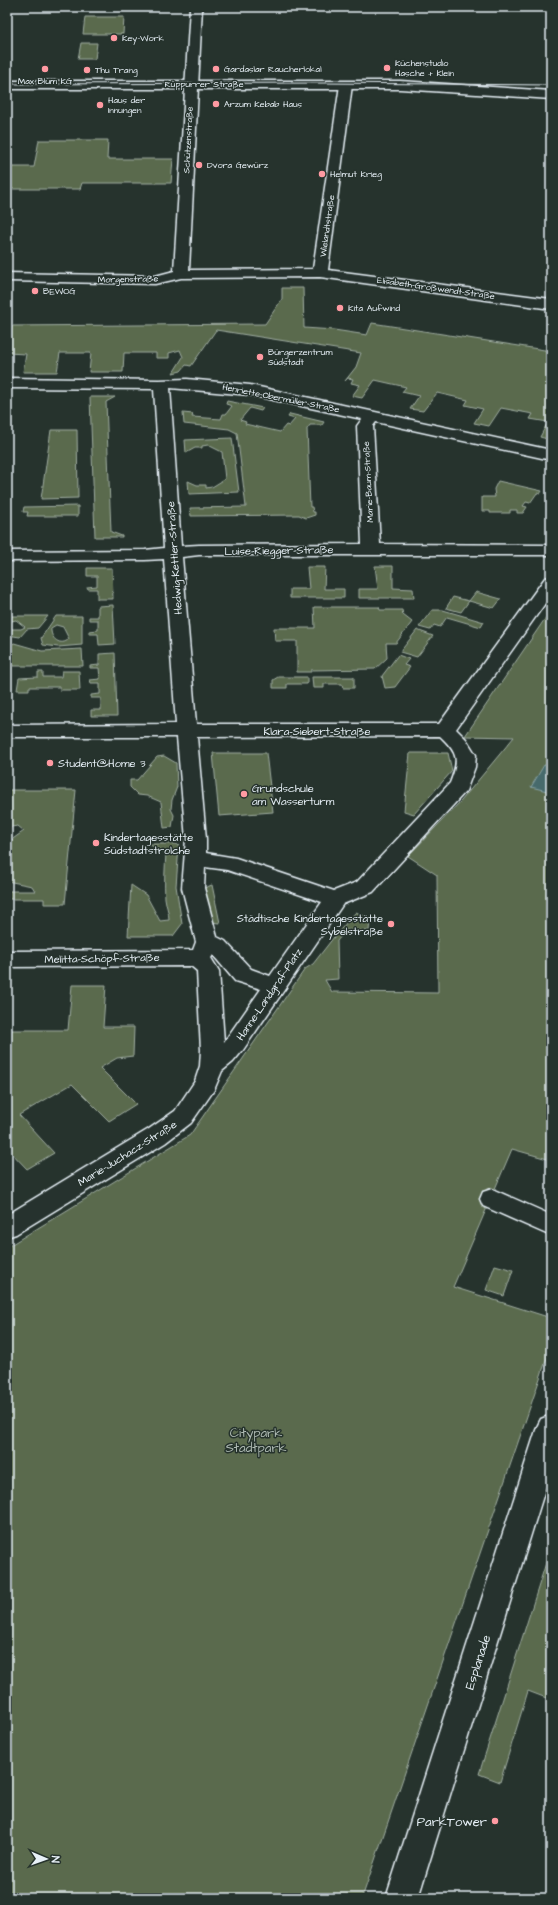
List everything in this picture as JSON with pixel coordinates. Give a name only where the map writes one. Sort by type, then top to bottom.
[{"type":"street","name":"Schützenstraße","points":[[181,274],[196,7]]},
{"type":"street","name":"Rüppurrer Straße","points":[[400,85],[450,81],[520,80]]},
{"type":"street","name":"Rüppurrer Straße","points":[[7,85],[400,85],[551,94]]},
{"type":"street","name":"Wielandtstraße","points":[[320,273],[346,85]]},
{"type":"street","name":"Morgenstraße","points":[[7,277],[155,280],[181,274],[320,273]]},
{"type":"street","name":"Elisabeth-Großwendt-Straße","points":[[320,273],[551,304]]},
{"type":"street","name":"Henriette-Obermüller-Straße","points":[[7,383],[151,384],[162,386],[175,382],[209,384],[250,390],[551,455]]},
{"type":"street","name":"Hedwig-Kettler-Straße","points":[[162,386],[179,646],[188,731]]},
{"type":"street","name":"Marie-Baum-Straße","points":[[371,417],[365,426],[371,548]]},
{"type":"street","name":"Luise-Riegger-Straße","points":[[7,556],[145,555],[199,550],[371,548],[551,550]]},
{"type":"street","points":[[196,859],[229,864],[335,898],[365,887],[459,786],[467,765],[465,749],[445,730],[551,582]]},
{"type":"street","name":"Klara-Siebert-Straße","points":[[7,731],[445,730]]},
{"type":"street","points":[[188,731],[196,839],[196,859],[193,888],[202,950],[217,946],[243,975],[275,986]]},
{"type":"street","name":"Hanne-Landgraf-Platz","points":[[212,1066],[225,1056],[235,1044],[335,898]]},
{"type":"street","name":"Melitta-Schöpf-Straße","points":[[7,959],[184,957],[202,950]]},
{"type":"street","name":"Marie-Juchacz-Straße","points":[[7,1227],[172,1126],[183,1117],[197,1098],[206,1084],[212,1066],[213,1050],[208,971],[202,950]]},
{"type":"street","points":[[492,1199],[550,1224]]},
{"type":"street","name":"Esplanade","points":[[402,1898],[551,1427]]},
{"type":"green space","points":[[85,17],[124,17],[123,34],[83,34]]},
{"type":"green space","points":[[81,43],[97,43],[95,59],[78,59]]},
{"type":"green space","points":[[39,140],[108,140],[107,159],[173,159],[171,183],[82,183],[80,189],[7,189],[7,167],[34,167]]},
{"type":"green space","points":[[282,288],[303,288],[304,328],[334,330],[367,335],[372,323],[551,351],[551,440],[540,437],[548,422],[530,419],[533,414],[501,408],[489,426],[474,423],[483,409],[465,405],[468,400],[437,393],[423,411],[410,409],[419,396],[402,392],[406,387],[375,380],[362,398],[352,396],[360,385],[351,383],[353,379],[348,378],[345,381],[356,367],[361,353],[216,330],[191,366],[186,365],[181,371],[173,373],[183,357],[180,350],[169,353],[169,358],[156,358],[156,353],[124,353],[123,372],[89,372],[91,353],[60,353],[57,372],[23,372],[26,354],[7,353],[7,326],[265,324],[282,299]]},
{"type":"green space","points":[[90,397],[115,397],[106,402],[111,532],[122,537],[95,537]]},
{"type":"green space","points":[[227,401],[263,408],[261,411],[250,408],[240,420],[246,422],[245,424],[280,432],[286,425],[289,426],[295,419],[288,417],[290,414],[324,422],[322,425],[310,425],[307,429],[310,507],[312,507],[315,515],[306,518],[299,515],[191,516],[190,508],[246,507],[237,433],[229,429],[184,424],[183,413],[193,414],[192,417],[221,419],[223,414],[226,414],[232,406],[226,404]]},
{"type":"green space","points":[[51,430],[77,430],[78,498],[41,499]]},
{"type":"green space","points":[[232,438],[239,492],[189,494],[188,481],[197,485],[206,485],[206,488],[212,487],[225,479],[222,452],[208,445],[202,446],[202,448],[195,448],[186,453],[185,440]]},
{"type":"green space","points":[[498,481],[542,491],[540,494],[537,493],[530,503],[526,502],[523,506],[527,507],[523,513],[517,513],[517,510],[510,510],[510,513],[490,513],[490,511],[482,511],[482,497],[495,497],[494,489]]},
{"type":"green space","points":[[78,506],[78,516],[27,516],[28,512],[23,512],[24,507]]},
{"type":"green space","points":[[375,566],[393,566],[393,588],[413,589],[414,598],[359,598],[359,589],[378,589]]},
{"type":"green space","points":[[307,567],[325,567],[324,589],[344,589],[344,598],[290,598],[290,589],[309,589]]},
{"type":"green space","points":[[87,568],[112,568],[113,599],[97,599],[97,589],[88,589],[87,587],[97,586],[97,576],[87,576]]},
{"type":"green space","points":[[476,592],[501,599],[494,608],[469,601]]},
{"type":"green space","points":[[453,597],[469,601],[461,612],[446,608]]},
{"type":"green space","points":[[113,605],[115,644],[99,645],[98,634],[89,634],[89,631],[98,630],[98,620],[89,620],[89,617],[98,617],[98,606]]},
{"type":"green space","points":[[314,607],[379,607],[380,610],[402,610],[403,615],[412,622],[396,643],[386,643],[387,658],[375,669],[311,670],[311,672],[297,672],[297,641],[275,641],[274,628],[315,628]]},
{"type":"green space","points":[[432,610],[443,610],[484,622],[481,627],[447,617],[440,627],[434,625],[430,630],[419,627]]},
{"type":"green space","name":"Citypark Stadtpark","points":[[551,610],[551,1160],[512,1149],[453,1287],[551,1318],[551,1346],[362,1898],[7,1898],[7,1247],[190,1135],[305,969],[313,964],[356,912],[370,919],[369,931],[346,930],[337,941],[338,979],[325,980],[332,992],[438,993],[437,875],[408,856],[461,801],[514,737],[465,736]]},
{"type":"green space","points":[[7,616],[48,616],[38,628],[27,629],[20,637],[7,635],[7,629],[21,629],[25,627],[16,620],[7,622]]},
{"type":"green space","points":[[56,616],[82,616],[82,645],[58,647],[43,645],[41,638]],"holes":[[[56,625],[63,627],[69,639],[60,642],[57,641],[52,635],[51,628]]]},
{"type":"green space","points":[[417,630],[433,636],[417,657],[400,652]]},
{"type":"green space","points":[[14,643],[42,651],[82,649],[83,666],[13,666],[7,660],[7,648]]},
{"type":"green space","points":[[115,653],[117,716],[91,716],[91,710],[101,710],[101,698],[91,698],[91,695],[100,694],[100,683],[91,683],[90,680],[100,679],[99,668],[90,668],[90,666],[99,665],[99,654]]},
{"type":"green space","points":[[398,655],[409,659],[404,665],[410,667],[395,687],[385,688],[382,676]]},
{"type":"green space","points":[[62,671],[79,671],[80,690],[60,690],[60,687],[29,687],[29,690],[17,690],[19,678],[38,677],[38,672],[43,672],[43,677],[61,677]]},
{"type":"green space","points":[[278,677],[307,677],[307,684],[287,684],[287,688],[273,688],[273,680]]},
{"type":"green space","points":[[312,677],[354,677],[354,688],[343,688],[342,684],[324,684],[324,688],[313,688]]},
{"type":"green space","name":"Grundschule am Wasserturm","points":[[213,753],[266,753],[273,812],[219,816]]},
{"type":"green space","points":[[410,753],[448,753],[452,771],[414,814],[404,811]]},
{"type":"green space","points":[[164,756],[176,763],[177,787],[172,800],[171,809],[174,815],[172,827],[164,828],[161,802],[147,796],[138,795],[130,787],[130,780],[137,780],[157,757]]},
{"type":"green space","points":[[7,790],[76,790],[65,904],[44,904],[44,899],[7,899],[7,891],[35,891],[32,886],[7,881],[7,843],[24,831],[18,826],[11,827],[7,832]]},
{"type":"green space","points":[[148,844],[175,844],[179,846],[176,886],[182,924],[173,936],[128,936],[131,885],[146,895],[160,921],[169,920],[165,898],[166,853]]},
{"type":"green space","points":[[212,885],[220,923],[208,922],[199,890]]},
{"type":"green space","points":[[72,985],[106,985],[103,1027],[134,1027],[133,1056],[117,1058],[100,1068],[136,1104],[109,1121],[72,1084],[19,1115],[54,1153],[27,1169],[7,1148],[7,1030],[68,1030]]},
{"type":"green space","points":[[495,1265],[513,1270],[504,1296],[486,1290]]},
{"type":"green space","points":[[551,1547],[551,1693],[549,1699],[528,1691],[500,1782],[479,1774]]},
{"type":"water","points":[[544,765],[551,766],[549,777],[551,778],[551,792],[531,787]]},
{"type":"tram line","points":[[7,84],[324,83],[551,85]]},
{"type":"place","name":"Key-Work","points":[[114,38]]},
{"type":"place","name":"Küchenstudio Hasche + Klein","points":[[387,68]]},
{"type":"place","name":"Max Blum KG","points":[[45,69]]},
{"type":"place","name":"Gardaslar Raucherlokal","points":[[216,69]]},
{"type":"place","name":"Thu Trang","points":[[87,70]]},
{"type":"place","name":"Arzum Kebab Haus","points":[[216,104]]},
{"type":"place","name":"Haus der Innungen","points":[[100,105]]},
{"type":"place","name":"Dvora Gewürz","points":[[199,165]]},
{"type":"place","name":"Helmut Krieg","points":[[322,174]]},
{"type":"place","name":"BEWOG","points":[[35,291]]},
{"type":"place","name":"Kita Aufwind","points":[[340,308]]},
{"type":"place","name":"Bürgerzentrum Südstadt","points":[[260,357]]},
{"type":"place","name":"Student@Home 3","points":[[50,763]]},
{"type":"place","name":"Grundschule am Wasserturm","points":[[244,794]]},
{"type":"place","name":"Kindertagesstätte Südstadtstrolche","points":[[96,843]]},
{"type":"place","name":"Städtische Kindertagesstätte Sybelstraße","points":[[391,924]]},
{"type":"place","name":"ParkTower","points":[[495,1821]]}]
